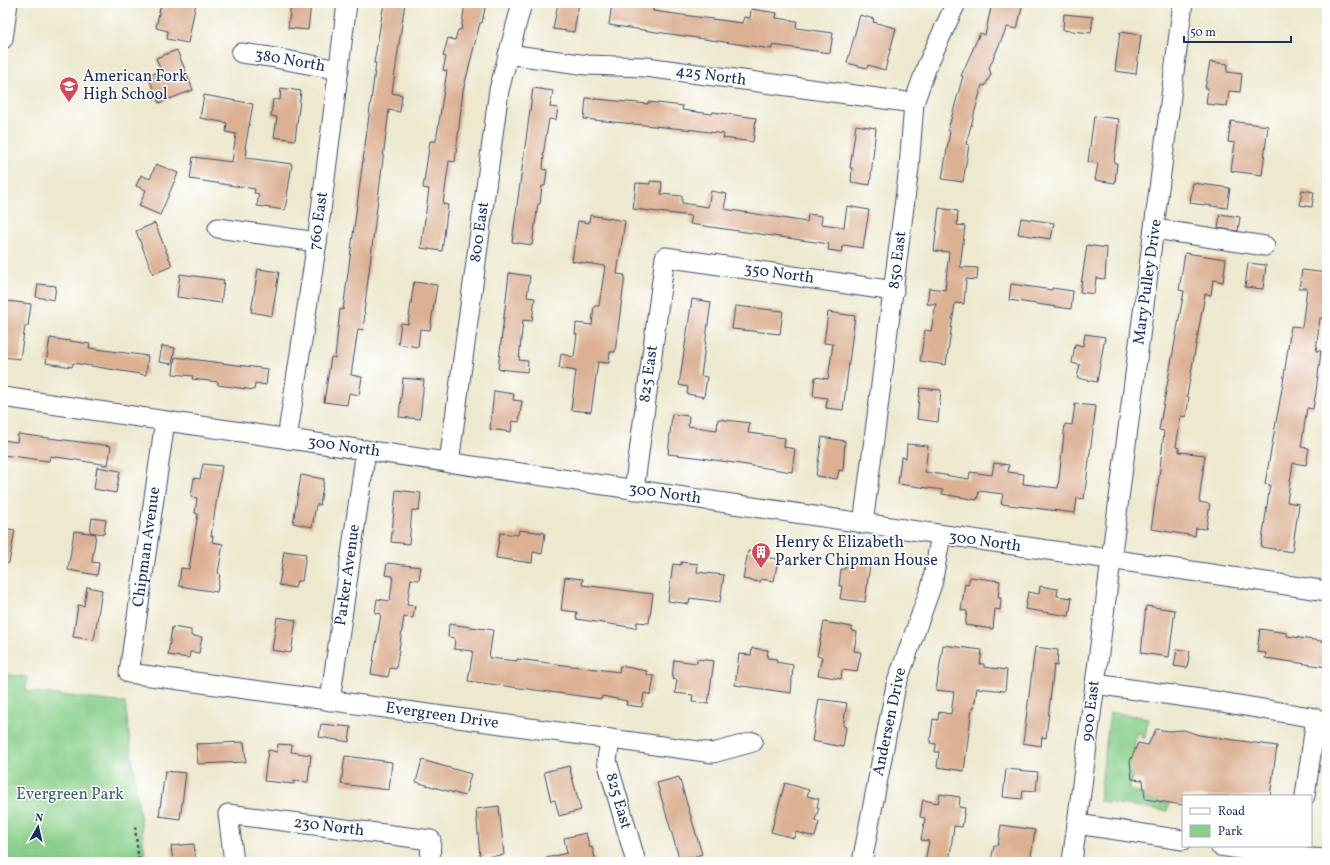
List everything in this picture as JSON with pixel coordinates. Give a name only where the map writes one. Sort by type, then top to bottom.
[{"type":"street","points":[[3,39],[8,3]]},
{"type":"street","name":"760 East","points":[[287,439],[317,242],[347,3]]},
{"type":"street","name":"800 East","points":[[449,463],[499,90],[522,3]]},
{"type":"street","name":"850 East","points":[[864,524],[909,168],[914,104],[926,66],[956,3]]},
{"type":"street","name":"Mary Pulley Drive","points":[[1110,560],[1155,230],[1183,3]]},
{"type":"street","name":"380 North","points":[[241,53],[270,56],[339,70]]},
{"type":"street","name":"425 North","points":[[508,54],[587,65],[646,67],[914,104]]},
{"type":"street","points":[[218,228],[317,242]]},
{"type":"street","points":[[1155,230],[1265,246]]},
{"type":"street","name":"350 North","points":[[665,257],[894,291]]},
{"type":"street","name":"825 East","points":[[634,490],[665,257]]},
{"type":"street","name":"300 North","points":[[3,397],[1327,591]]},
{"type":"street","name":"Chipman Avenue","points":[[129,674],[165,421]]},
{"type":"street","name":"Parker Avenue","points":[[330,701],[366,450]]},
{"type":"street","name":"Andersen Drive","points":[[862,862],[896,685],[931,588],[941,535]]},
{"type":"street","name":"900 East","points":[[1072,862],[1110,560]]},
{"type":"street","name":"Evergreen Drive","points":[[129,674],[713,753],[753,742]]},
{"type":"street","points":[[1095,684],[1321,718],[1305,795]]},
{"type":"street","name":"825 East","points":[[610,739],[606,761],[636,862]]},
{"type":"street","name":"230 North","points":[[234,862],[228,814],[430,840],[430,862]]},
{"type":"street","points":[[1077,824],[1182,840]]},
{"type":"street","points":[[1235,847],[1296,851],[1327,859]]},
{"type":"path","points":[[135,827],[139,862]]},
{"type":"green space","name":"Evergreen Park","points":[[3,674],[27,677],[26,691],[125,703],[146,862],[3,862]]},
{"type":"green space","points":[[1110,712],[1148,718],[1145,738],[1141,738],[1142,733],[1136,733],[1130,790],[1144,794],[1145,799],[1169,804],[1167,811],[1099,801]]},
{"type":"building","points":[[161,3],[196,3],[188,43],[167,39],[168,31],[156,28]]},
{"type":"building","points":[[291,3],[311,3],[308,30],[288,28]]},
{"type":"building","points":[[384,3],[405,3],[392,93],[402,95],[400,112],[389,110],[363,330],[358,329],[351,375],[362,377],[359,395],[349,393],[347,405],[324,402],[331,357],[335,358],[340,309],[343,310],[376,63],[374,63]]},
{"type":"building","points":[[465,3],[486,3],[463,91],[455,162],[449,161],[443,204],[448,205],[442,251],[421,248],[429,189],[423,188],[430,141],[436,141],[447,71],[443,70],[446,57],[443,56],[448,38],[455,40],[458,30],[461,30]]},
{"type":"building","points":[[558,3],[579,3],[574,32],[553,29]]},
{"type":"building","points":[[612,3],[623,5],[623,3],[654,3],[653,11],[742,23],[744,17],[750,18],[751,9],[777,13],[776,18],[797,21],[796,28],[833,33],[830,53],[772,45],[772,49],[609,25]]},
{"type":"building","points":[[992,3],[1023,3],[1017,29],[1007,27],[989,68],[991,74],[985,86],[982,85],[966,144],[969,145],[963,182],[942,179],[950,131],[948,130],[963,76],[961,76],[980,33],[985,35]]},
{"type":"building","points":[[1064,14],[1093,17],[1091,33],[1063,30]]},
{"type":"building","points":[[860,15],[874,19],[873,22],[896,28],[885,70],[868,65],[867,68],[847,63]]},
{"type":"building","points":[[1120,32],[1141,35],[1136,74],[1115,71]]},
{"type":"building","points":[[177,50],[193,90],[159,103],[148,76],[161,71],[156,58]]},
{"type":"building","points":[[1210,62],[1228,64],[1227,72],[1242,74],[1240,92],[1229,91],[1227,106],[1206,104],[1208,88],[1205,88]]},
{"type":"building","points":[[281,88],[301,91],[295,140],[274,137],[277,117],[271,116],[273,99],[280,100]]},
{"type":"building","points":[[533,88],[553,91],[550,107],[558,108],[556,120],[549,119],[543,155],[543,169],[547,170],[545,186],[542,186],[540,204],[538,204],[532,245],[512,242]]},
{"type":"building","points":[[204,95],[253,104],[245,148],[247,149],[246,158],[292,164],[285,210],[257,206],[259,194],[254,193],[255,189],[190,179],[193,157],[232,162],[236,134],[226,132],[227,123],[200,118]]},
{"type":"building","points":[[586,98],[683,106],[682,110],[712,114],[713,112],[756,118],[753,142],[723,138],[724,134],[584,119]]},
{"type":"building","points":[[1094,116],[1119,119],[1114,163],[1117,163],[1115,183],[1095,180],[1098,163],[1088,162]]},
{"type":"building","points":[[1231,121],[1268,126],[1262,175],[1231,171],[1235,143],[1228,142]]},
{"type":"building","points":[[856,125],[876,128],[870,185],[851,182],[852,168],[850,168]]},
{"type":"building","points":[[156,164],[178,173],[160,215],[139,206],[146,190],[136,186],[141,175],[150,179]]},
{"type":"building","points":[[650,181],[662,182],[661,194],[682,196],[682,203],[708,207],[711,191],[727,194],[724,209],[807,222],[808,214],[822,216],[821,224],[844,227],[847,206],[869,210],[863,248],[843,245],[842,252],[828,250],[829,244],[690,224],[692,216],[633,209],[636,183],[650,184]]},
{"type":"building","points":[[1193,183],[1230,188],[1227,208],[1190,203]]},
{"type":"building","points":[[1302,190],[1314,192],[1312,207],[1300,205]]},
{"type":"building","points":[[939,208],[958,211],[957,225],[965,226],[960,267],[978,268],[977,280],[966,279],[964,304],[955,303],[946,365],[920,361],[925,330],[931,331],[936,304],[927,304],[929,288],[945,290],[949,252],[934,251]]},
{"type":"building","points":[[1220,214],[1240,217],[1238,231],[1218,228]]},
{"type":"building","points":[[590,215],[625,221],[617,274],[625,275],[615,352],[610,352],[609,363],[598,362],[591,412],[571,410],[576,371],[559,368],[561,354],[574,357],[577,334],[575,334],[576,323],[592,325],[594,306],[599,306],[605,266],[572,261],[578,221],[589,223]]},
{"type":"building","points":[[1021,218],[1054,223],[1051,239],[1018,234]]},
{"type":"building","points":[[155,223],[172,266],[153,274],[136,231]]},
{"type":"building","points":[[1087,245],[1107,248],[1105,279],[1096,278],[1094,294],[1080,292]]},
{"type":"building","points":[[1185,253],[1226,259],[1223,282],[1213,280],[1211,295],[1205,294],[1187,396],[1189,397],[1186,417],[1181,416],[1176,447],[1179,448],[1179,452],[1205,455],[1199,502],[1210,504],[1206,529],[1196,528],[1195,536],[1151,529],[1159,478],[1164,431],[1159,430],[1184,291],[1179,290]]},
{"type":"building","points":[[1248,263],[1266,265],[1263,289],[1245,287]]},
{"type":"building","points":[[258,269],[279,272],[272,316],[251,312]]},
{"type":"building","points":[[1302,270],[1327,273],[1327,319],[1320,318],[1316,351],[1321,351],[1316,392],[1313,409],[1307,408],[1301,447],[1309,448],[1306,465],[1293,463],[1287,502],[1299,504],[1292,552],[1261,547],[1270,485],[1265,484],[1283,383],[1291,326],[1302,327],[1307,288],[1299,288]]},
{"type":"building","points":[[509,273],[530,276],[527,297],[535,298],[532,321],[523,320],[519,360],[528,361],[527,372],[498,369]]},
{"type":"building","points":[[180,274],[224,280],[221,303],[177,297]]},
{"type":"building","points":[[414,282],[437,285],[430,330],[420,329],[418,347],[398,344],[401,323],[408,324]]},
{"type":"building","points":[[38,284],[56,286],[54,300],[36,297]]},
{"type":"building","points":[[1011,284],[1052,290],[1052,288],[1073,291],[1071,309],[1009,300]]},
{"type":"building","points":[[692,299],[711,302],[701,376],[707,377],[704,397],[687,394],[688,387],[679,385]]},
{"type":"building","points":[[7,301],[31,304],[28,326],[25,326],[20,359],[3,357],[3,330]]},
{"type":"building","points":[[735,306],[783,311],[780,334],[732,329]]},
{"type":"building","points":[[828,312],[855,316],[843,410],[826,408],[827,398],[813,396],[815,377],[828,379],[833,344],[824,343]]},
{"type":"building","points":[[1085,334],[1105,337],[1097,382],[1077,378],[1080,365],[1072,363],[1075,344],[1083,346]]},
{"type":"building","points":[[50,338],[90,344],[89,348],[148,356],[146,375],[73,363],[72,367],[46,363]]},
{"type":"building","points":[[162,346],[175,348],[172,364],[159,362]]},
{"type":"building","points":[[175,357],[268,369],[266,385],[255,383],[254,390],[218,385],[218,382],[192,379],[193,376],[173,374]]},
{"type":"building","points":[[403,378],[424,380],[420,419],[399,417]]},
{"type":"building","points":[[920,388],[941,390],[938,422],[917,419]]},
{"type":"building","points":[[494,391],[514,394],[513,400],[522,401],[519,422],[512,421],[511,432],[490,429]]},
{"type":"building","points":[[1075,404],[1096,406],[1084,499],[1077,498],[1075,513],[1001,504],[1003,494],[979,491],[977,500],[942,494],[943,490],[898,484],[901,457],[906,458],[907,444],[928,446],[925,472],[969,479],[970,472],[992,475],[994,463],[1009,465],[1008,472],[1024,474],[1023,484],[1058,488],[1065,424],[1072,425]]},
{"type":"building","points":[[672,414],[689,416],[688,426],[717,430],[718,419],[750,423],[748,433],[785,438],[784,447],[795,449],[792,472],[668,454]]},
{"type":"building","points":[[18,434],[111,446],[108,465],[50,456],[49,461],[3,455],[3,440],[17,442]]},
{"type":"building","points":[[822,437],[845,441],[843,471],[839,470],[837,479],[816,476]]},
{"type":"building","points":[[203,464],[222,466],[211,536],[213,536],[212,542],[223,544],[218,573],[220,574],[217,592],[179,586],[181,568],[189,569],[198,514],[195,513],[197,498],[191,497],[194,478],[200,479]]},
{"type":"building","points":[[97,467],[120,471],[116,493],[94,489]]},
{"type":"building","points":[[301,475],[324,479],[320,505],[316,505],[312,527],[293,523]]},
{"type":"building","points":[[396,490],[421,493],[419,511],[412,510],[409,544],[391,542]]},
{"type":"building","points":[[92,518],[106,520],[104,534],[90,532]]},
{"type":"building","points":[[3,528],[15,530],[9,563],[3,563]]},
{"type":"building","points":[[519,530],[545,533],[542,554],[533,552],[532,563],[496,558],[500,533],[518,535]]},
{"type":"building","points":[[74,531],[96,534],[92,562],[99,563],[97,575],[68,570]]},
{"type":"building","points":[[284,551],[306,554],[302,581],[297,581],[295,588],[279,585]]},
{"type":"building","name":"Henry & Elizabeth Parker Chipman House","points":[[748,551],[764,553],[763,557],[778,559],[774,581],[761,579],[760,582],[743,579]]},
{"type":"building","points":[[846,561],[870,564],[865,602],[840,599],[842,586],[839,586],[841,569],[845,569]]},
{"type":"building","points":[[681,562],[698,564],[697,572],[724,575],[720,602],[690,598],[689,604],[668,601],[673,564],[681,565]]},
{"type":"building","points":[[387,563],[421,567],[419,580],[411,579],[407,605],[415,606],[413,618],[404,617],[396,669],[390,668],[388,677],[371,674],[381,614],[375,613],[377,599],[390,601],[393,576],[385,575]]},
{"type":"building","points":[[565,577],[583,579],[582,585],[653,594],[649,623],[637,622],[636,628],[576,619],[577,612],[561,610]]},
{"type":"building","points":[[970,577],[1000,581],[998,598],[1001,598],[1000,610],[995,609],[993,629],[965,625],[967,611],[961,610],[965,584],[968,585]]},
{"type":"building","points":[[1040,586],[1058,589],[1057,596],[1072,598],[1069,616],[1025,609],[1028,592],[1039,594]]},
{"type":"building","points":[[87,587],[102,590],[94,640],[73,637],[78,605],[84,606]]},
{"type":"building","points":[[1146,606],[1175,610],[1169,657],[1141,653]]},
{"type":"building","points":[[277,617],[296,620],[291,653],[272,650]]},
{"type":"building","points":[[824,622],[852,627],[852,631],[857,632],[854,651],[861,652],[857,672],[842,670],[841,679],[818,675],[822,657],[817,656]]},
{"type":"building","points":[[449,624],[493,630],[489,658],[517,661],[517,659],[619,672],[620,666],[647,671],[647,675],[654,676],[651,695],[644,693],[642,707],[626,705],[627,701],[602,696],[602,699],[468,681],[473,651],[454,649],[455,638],[448,637]]},
{"type":"building","points":[[172,627],[191,630],[191,636],[202,637],[199,653],[190,652],[189,658],[168,655]]},
{"type":"building","points":[[1260,629],[1287,633],[1287,636],[1327,642],[1327,667],[1265,658],[1266,653],[1257,652]]},
{"type":"building","points":[[943,645],[982,650],[980,664],[984,664],[984,667],[1007,670],[1005,691],[977,688],[974,708],[972,708],[964,771],[937,767],[939,752],[935,752],[936,744],[930,743],[933,719],[938,720],[939,712],[951,714],[954,692],[936,690]]},
{"type":"building","points":[[1035,647],[1058,650],[1057,666],[1054,665],[1046,738],[1042,737],[1041,746],[1023,743]]},
{"type":"building","points":[[752,648],[768,650],[767,658],[777,659],[776,662],[793,665],[791,693],[735,685],[739,654],[751,655]]},
{"type":"building","points":[[1177,649],[1190,651],[1187,668],[1174,666]]},
{"type":"building","points":[[697,659],[714,661],[708,704],[692,702],[693,695],[675,693],[677,680],[672,679],[674,660],[697,663]]},
{"type":"building","points":[[819,699],[847,703],[843,726],[846,727],[843,747],[812,741]]},
{"type":"building","points":[[321,724],[351,727],[349,742],[319,737]]},
{"type":"building","points":[[1156,729],[1169,731],[1184,730],[1199,735],[1277,746],[1270,795],[1182,795],[1182,805],[1145,799],[1143,780],[1132,779],[1130,761],[1138,743],[1148,745]]},
{"type":"building","points":[[244,742],[246,762],[198,764],[196,744]]},
{"type":"building","points":[[278,744],[292,745],[291,752],[311,755],[308,782],[294,781],[294,784],[264,781],[268,750],[277,752]]},
{"type":"building","points":[[345,756],[392,762],[389,790],[341,784]]},
{"type":"building","points":[[422,760],[471,774],[465,796],[416,782]]},
{"type":"building","points":[[569,766],[581,810],[559,816],[555,800],[551,801],[544,772]]},
{"type":"building","points":[[1006,769],[1038,772],[1036,791],[1023,790],[1022,799],[1003,797]]},
{"type":"building","points":[[165,771],[186,773],[180,819],[159,816]]},
{"type":"building","points":[[679,777],[702,854],[680,861],[657,783]]},
{"type":"building","points":[[785,783],[809,790],[807,796],[819,799],[817,807],[819,808],[815,820],[819,822],[815,837],[796,832],[794,838],[771,832]]},
{"type":"building","points":[[940,794],[960,797],[959,807],[965,808],[962,827],[954,826],[949,862],[925,862],[929,841],[921,840],[925,818],[920,817],[923,800],[938,803]]},
{"type":"building","points":[[499,806],[504,855],[480,857],[476,809]]},
{"type":"building","points":[[1001,825],[1035,830],[1030,862],[991,862],[994,845],[998,845]]},
{"type":"building","points":[[586,833],[596,862],[547,862],[546,858],[567,853],[564,838]]},
{"type":"building","points":[[194,844],[196,862],[173,862],[171,846]]},
{"type":"place","name":"American Fork High School","points":[[69,103]]},
{"type":"place","name":"Henry & Elizabeth Parker Chipman House","points":[[761,569]]}]
